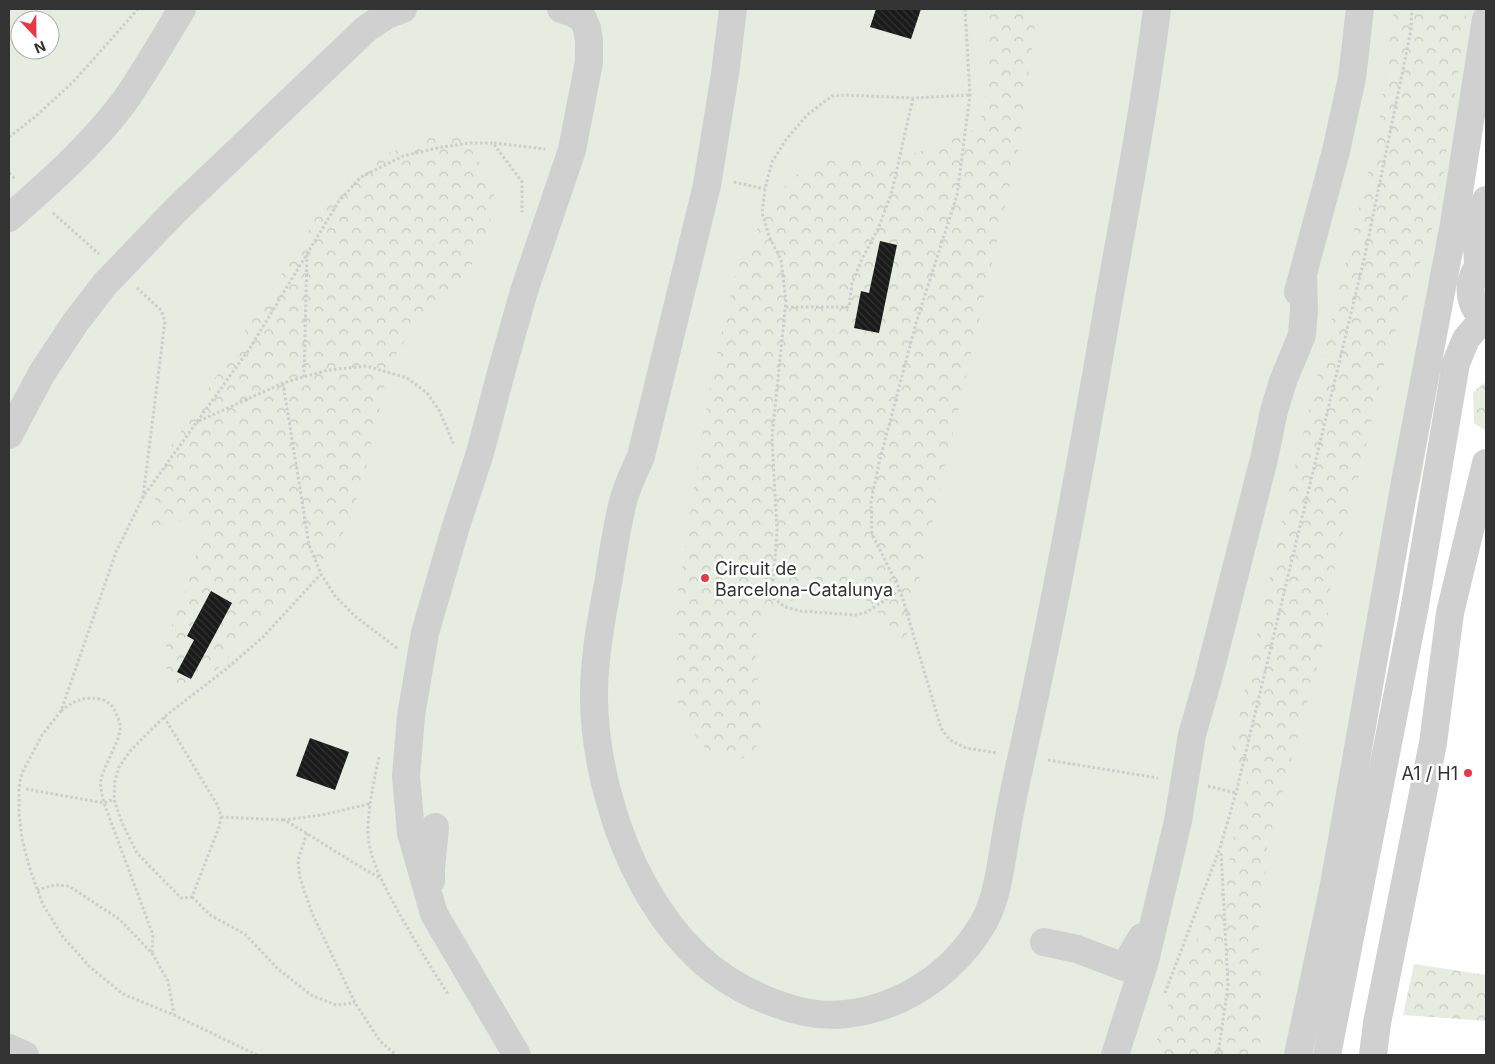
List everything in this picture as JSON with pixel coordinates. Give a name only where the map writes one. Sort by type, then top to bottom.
[{"type":"street","points":[[9,218],[63,170],[101,130],[134,86],[182,9]]},
{"type":"street","points":[[9,435],[42,373],[75,323],[104,284],[176,210],[367,28],[387,15],[403,9]]},
{"type":"street","points":[[517,1055],[434,914],[411,833],[406,776],[411,716],[425,633],[480,453],[524,291],[572,150],[588,62],[589,41],[583,19],[562,9]]},
{"type":"street","points":[[733,9],[725,74],[707,184],[641,456],[625,494],[617,530],[596,661],[594,697],[597,739],[610,803],[637,872],[656,905],[677,934],[700,959],[748,992],[797,1010],[833,1014],[846,1014],[889,1004],[928,984],[947,969],[967,947],[990,912],[1055,600],[1082,456],[1143,112],[1157,9]]},
{"type":"street","points":[[1287,329],[1336,151],[1352,78],[1360,9]]},
{"type":"street","points":[[1298,1055],[1334,885],[1407,472],[1454,224],[1486,19]]},
{"type":"street","points":[[1327,1055],[1415,605],[1456,364],[1466,339],[1485,319],[1476,310],[1470,288],[1472,276],[1482,262],[1477,243],[1486,200]]},
{"type":"street","points":[[1115,1055],[1145,961],[1178,821],[1192,735],[1259,478],[1274,411],[1283,381],[1302,335],[1304,308],[1302,275]]},
{"type":"street","points":[[1373,1055],[1377,1023],[1433,743],[1450,613],[1486,462]]},
{"type":"street","points":[[1415,605],[1450,613]]},
{"type":"street","points":[[431,902],[431,868],[435,827]]},
{"type":"street","points":[[1044,942],[1077,949],[1124,968],[1157,912]]},
{"type":"street","points":[[9,1048],[25,1055]]},
{"type":"path","points":[[9,137],[35,117],[74,81],[138,9]]},
{"type":"path","points":[[965,9],[970,95],[958,195],[916,323],[879,463],[871,502],[872,534],[900,590],[941,728],[950,740],[966,748],[1005,754]]},
{"type":"path","points":[[1164,995],[1220,848],[1236,793],[1365,255],[1411,30],[1412,9]]},
{"type":"path","points":[[900,590],[868,612],[856,615],[800,611],[785,607],[772,597],[777,531],[772,438],[786,301],[781,260],[769,236],[762,212],[765,189],[772,162],[785,141],[808,115],[832,96],[913,98],[970,95]]},
{"type":"path","points":[[786,307],[849,307],[852,284],[862,259],[879,227],[892,191],[913,98]]},
{"type":"path","points":[[257,1055],[174,1015],[123,994],[90,967],[63,937],[43,905],[22,840],[19,790],[23,771],[42,735],[60,711],[116,552],[143,497],[250,348],[339,201],[361,177],[403,156],[442,146],[470,143],[526,146]]},
{"type":"path","points":[[493,143],[522,182],[521,222]]},
{"type":"path","points":[[10,174],[18,181]]},
{"type":"path","points":[[730,181],[765,189]]},
{"type":"path","points":[[53,213],[102,257]]},
{"type":"path","points":[[304,377],[307,253]]},
{"type":"path","points":[[130,282],[161,310],[165,320],[143,497]]},
{"type":"path","points":[[197,422],[283,383],[328,370],[367,366],[406,378],[427,393],[439,410],[457,450],[460,441]]},
{"type":"path","points":[[283,383],[309,545],[321,574],[335,596],[356,617],[402,652]]},
{"type":"path","points":[[192,896],[181,898],[137,853],[122,823],[114,799],[115,781],[119,767],[130,750],[164,718],[263,637],[321,574]]},
{"type":"path","points":[[60,711],[73,702],[84,698],[100,700],[114,708],[120,725],[119,735],[100,782],[104,802],[153,935],[152,953]]},
{"type":"path","points":[[164,718],[218,806],[220,817],[219,827],[192,896]]},
{"type":"path","points":[[1043,760],[1159,778]]},
{"type":"path","points":[[1207,785],[1236,793]]},
{"type":"path","points":[[26,789],[104,802],[114,799]]},
{"type":"path","points":[[220,817],[284,820],[322,815],[369,804]]},
{"type":"path","points":[[284,820],[380,878]]},
{"type":"path","points":[[307,833],[298,860],[300,878],[312,913],[355,1003],[380,1041],[396,1055]]},
{"type":"path","points":[[1218,1055],[1228,985],[1220,848]]},
{"type":"path","points":[[38,890],[55,885],[69,886],[119,919],[152,953],[168,981],[174,1015]]},
{"type":"path","points":[[192,896],[210,915],[244,934],[278,969],[311,995],[336,1005],[355,1003]]},
{"type":"green space","name":"Circuit de Barcelona-Catalunya","points":[[9,9],[1486,9],[1486,114],[1421,479],[1411,523],[1324,1000],[1312,1055],[9,1055]]},
{"type":"green space","points":[[989,9],[1037,9],[1020,142],[905,641],[851,584],[813,593],[786,603],[774,610],[758,629],[755,643],[761,707],[761,728],[757,745],[747,756],[729,759],[719,757],[707,750],[701,743],[687,723],[676,698],[675,680],[679,636],[674,618],[712,374],[741,252],[751,240],[774,199],[795,175],[829,161],[917,153],[979,128],[990,59]]},
{"type":"green space","points":[[1394,9],[1467,9],[1466,22],[1437,215],[1386,357],[1358,480],[1347,514],[1332,581],[1321,653],[1267,847],[1258,932],[1262,967],[1261,1055],[1152,1055],[1183,959],[1213,915],[1225,882],[1234,834],[1244,803],[1247,772],[1229,763],[1286,503],[1377,137]]},
{"type":"green space","points":[[462,133],[490,178],[494,194],[489,226],[470,269],[461,282],[406,339],[390,364],[364,476],[338,545],[216,670],[202,675],[181,691],[172,683],[167,672],[165,660],[166,647],[194,565],[198,529],[187,518],[156,531],[149,522],[168,451],[306,237],[319,207],[353,170],[384,155],[430,137]]},
{"type":"green space","points":[[1486,382],[1486,431],[1474,423],[1473,392]]},
{"type":"green space","points":[[1414,964],[1486,975],[1486,1021],[1403,1015]]},
{"type":"building","points":[[876,9],[921,9],[911,39],[870,27]]},
{"type":"building","points":[[880,241],[897,245],[879,333],[854,328],[861,291],[869,293]]},
{"type":"building","points":[[211,591],[232,603],[191,679],[177,672],[194,640],[187,636]]},
{"type":"building","points":[[310,738],[349,752],[335,790],[296,776]]},
{"type":"place","name":"Circuit de Barcelona-Catalunya","points":[[705,578]]},
{"type":"place","name":"A1 / H1","points":[[1468,773]]}]
